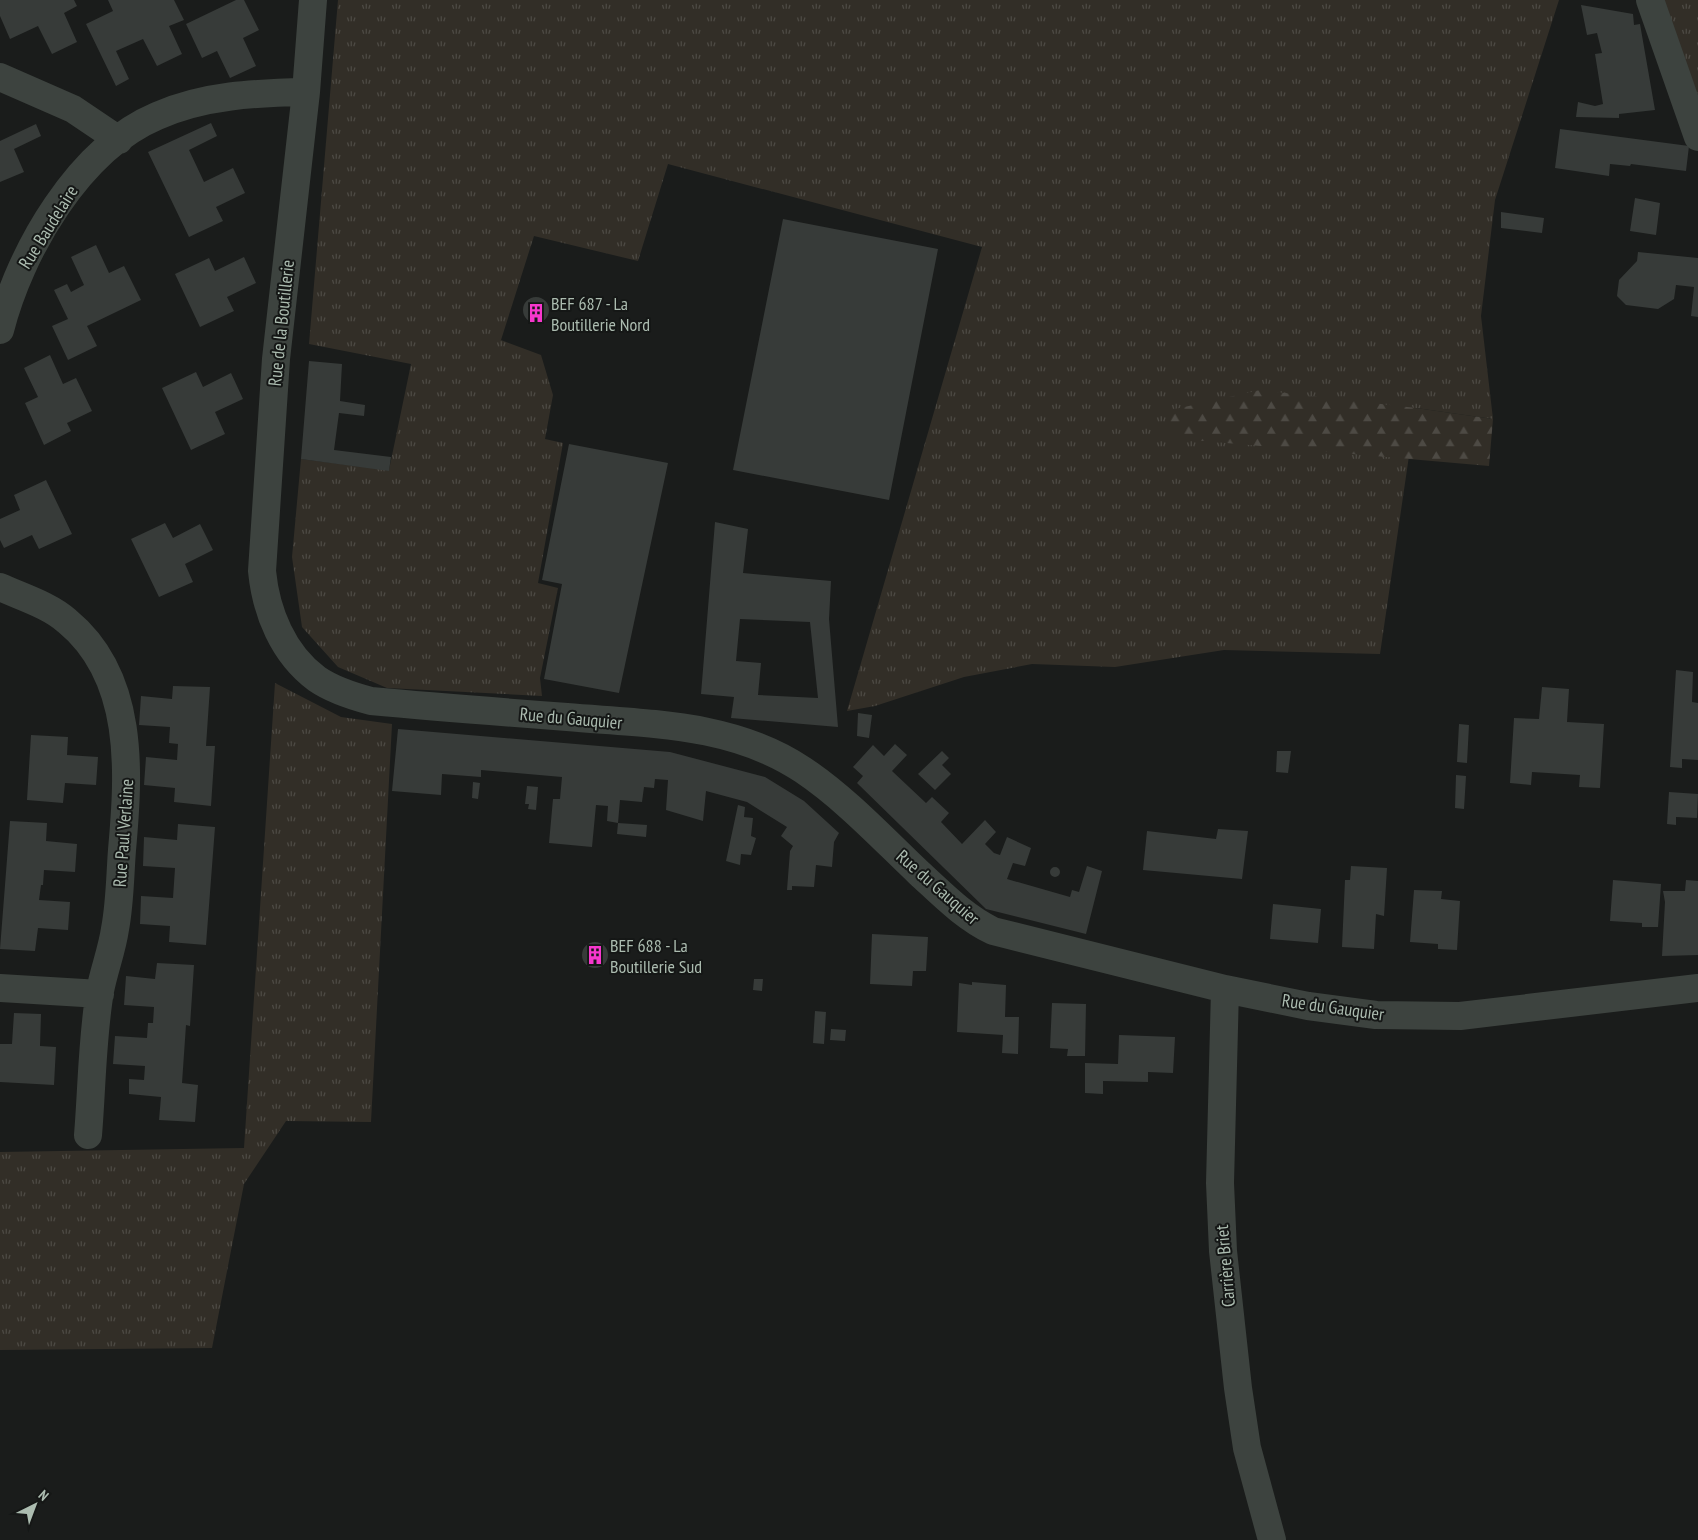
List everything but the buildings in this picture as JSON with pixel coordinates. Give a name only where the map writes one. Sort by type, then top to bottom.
[{"type":"street","name":"Rue de la Boutillerie","points":[[285,643],[269,610],[265,593],[262,571],[264,517],[276,360],[306,92],[313,0]]},
{"type":"street","points":[[1650,0],[1698,137]]},
{"type":"street","points":[[0,77],[73,109],[119,140]]},
{"type":"street","name":"Rue Baudelaire","points":[[0,330],[15,281],[41,230],[76,182],[119,140],[156,116],[197,102],[226,97],[306,92]]},
{"type":"street","name":"Rue Paul Verlaine","points":[[0,587],[52,611],[67,621],[80,634],[95,651],[106,671],[123,723],[127,796],[119,895],[116,928],[100,994],[88,1135]]},
{"type":"street","name":"Rue du Gauquier","points":[[285,643],[301,664],[317,679],[332,688],[371,701],[665,725],[723,733],[745,740],[782,757],[822,783],[951,903],[977,923],[993,931],[1225,988],[1308,1006],[1376,1015],[1417,1017],[1460,1016],[1698,988]]},
{"type":"street","points":[[0,988],[100,994]]},
{"type":"street","name":"Carrière Briet","points":[[1225,988],[1220,1183],[1223,1251],[1238,1388],[1247,1448],[1272,1540]]},
{"type":"green space","points":[[338,0],[1559,0],[1495,200],[1481,316],[1493,419],[1416,408],[1380,654],[1224,650],[1115,667],[1032,664],[964,677],[875,706],[847,711],[982,247],[668,164],[638,261],[534,236],[501,340],[541,355],[553,395],[545,439],[563,443],[538,583],[558,588],[540,678],[542,696],[387,688],[338,667],[302,627],[292,557],[301,459],[389,470],[411,364],[309,344]]},
{"type":"green space","points":[[1659,0],[1698,0],[1698,95],[1661,4]]},
{"type":"green space","points":[[1260,390],[1493,419],[1489,466],[1169,438],[1171,410]]},
{"type":"green space","points":[[275,683],[341,717],[392,724],[371,1122],[286,1121],[244,1184],[212,1348],[0,1350],[0,1152],[244,1148]]},
{"type":"place","name":"BEF 687 - La Boutillerie Nord","points":[[536,313]]},
{"type":"place","name":"BEF 688 - La Boutillerie Sud","points":[[595,955]]}]
